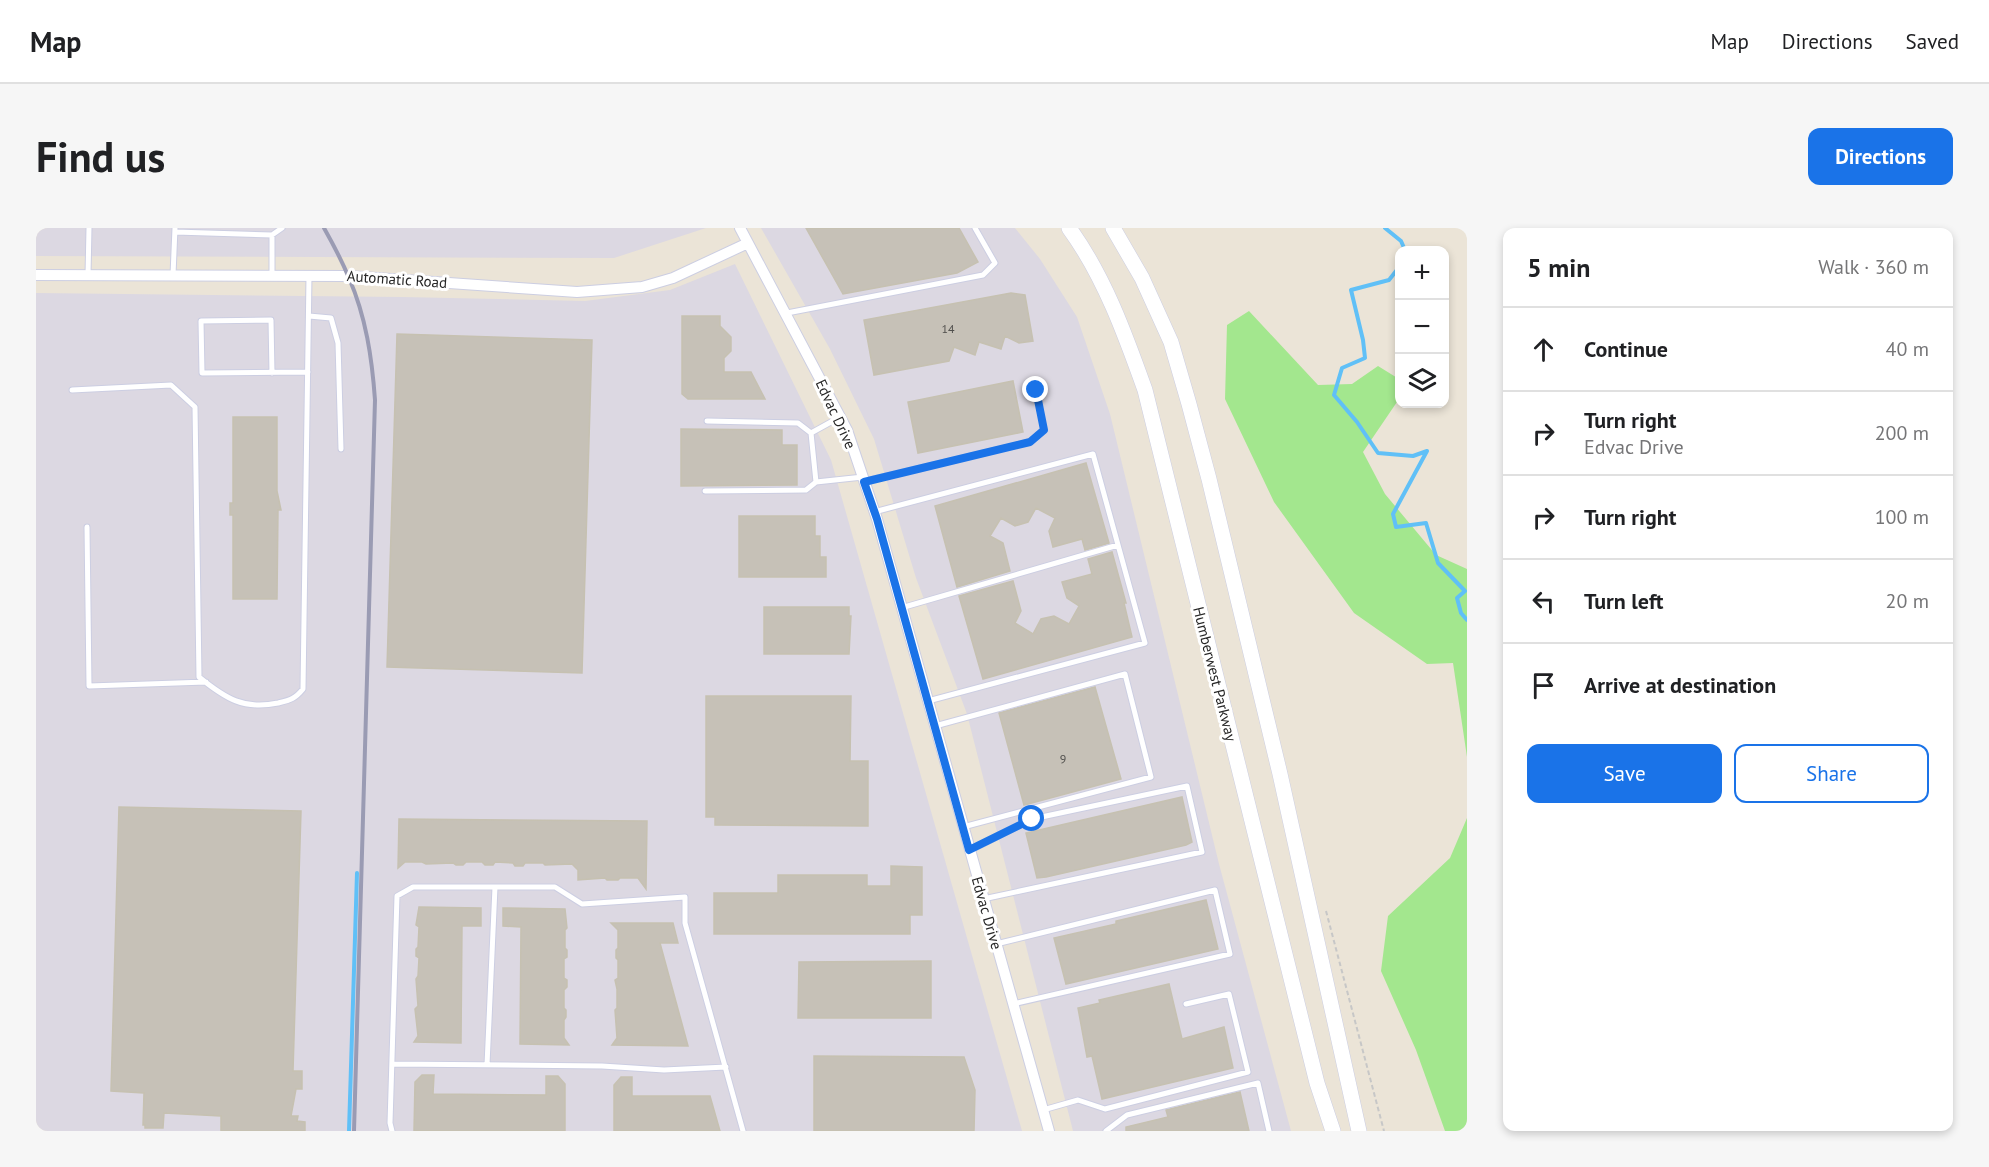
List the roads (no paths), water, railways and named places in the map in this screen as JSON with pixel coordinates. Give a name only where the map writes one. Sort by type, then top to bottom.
[{"type":"main road","name":"Humberwest Parkway","points":[[1069,228],[1081,245],[1124,332],[1145,390],[1314,1072],[1333,1131]]},
{"type":"main road","points":[[1113,228],[1142,278],[1171,342],[1201,447],[1283,785],[1359,1131]]},
{"type":"street","name":"Edvac Drive","points":[[740,228],[847,430],[874,512],[1049,1131]]},
{"type":"street","name":"Automatic Road","points":[[36,275],[348,276],[577,292],[642,287],[673,279],[748,243]]},
{"type":"lane","points":[[88,275],[89,228]]},
{"type":"lane","points":[[173,275],[175,230],[272,235],[282,228]]},
{"type":"lane","points":[[787,313],[983,275],[995,263],[975,228]]},
{"type":"lane","points":[[272,235],[272,276]]},
{"type":"lane","points":[[72,390],[171,385],[195,407],[199,677],[223,696],[235,701],[262,706],[294,699],[303,689],[309,276]]},
{"type":"lane","points":[[309,316],[331,318],[338,343],[341,449]]},
{"type":"lane","points":[[272,373],[271,320],[201,321],[201,373],[272,373],[308,372]]},
{"type":"lane","points":[[705,491],[806,490],[816,482],[863,479],[1030,442],[1044,430],[1036,390]]},
{"type":"lane","points":[[811,433],[840,417]]},
{"type":"lane","points":[[707,421],[798,423],[811,433],[816,482]]},
{"type":"lane","points":[[874,512],[1093,454],[1145,643],[927,702]]},
{"type":"lane","points":[[87,527],[89,686],[206,682]]},
{"type":"lane","points":[[901,608],[1118,545]]},
{"type":"lane","points":[[934,727],[1125,674],[1151,777],[963,827]]},
{"type":"lane","points":[[969,850],[1032,819],[1187,786],[1202,852],[983,899]]},
{"type":"lane","points":[[392,1131],[390,1123],[397,897],[413,887],[555,887],[582,904],[685,897],[685,923],[743,1131]]},
{"type":"lane","points":[[487,1065],[495,887]]},
{"type":"lane","points":[[996,944],[1215,890],[1230,954],[1013,1004]]},
{"type":"lane","points":[[1043,1110],[1078,1100],[1105,1109],[1248,1072],[1229,994],[1186,1004]]},
{"type":"lane","points":[[392,1064],[602,1066],[664,1070],[726,1067]]},
{"type":"lane","points":[[1106,1131],[1127,1115],[1258,1083],[1269,1131]]},
{"type":"waterway","points":[[1385,228],[1401,241],[1403,246]]},
{"type":"waterway","points":[[1395,272],[1389,280],[1351,290],[1365,358],[1342,368],[1334,395],[1357,422],[1378,453],[1413,456],[1427,451],[1393,514],[1396,527],[1426,523],[1438,563],[1465,591],[1457,598],[1461,613],[1467,620]]},
{"type":"waterway","points":[[349,1131],[357,873]]},
{"type":"railway","points":[[324,228],[346,272],[360,308],[370,353],[375,400],[354,1131]]}]
